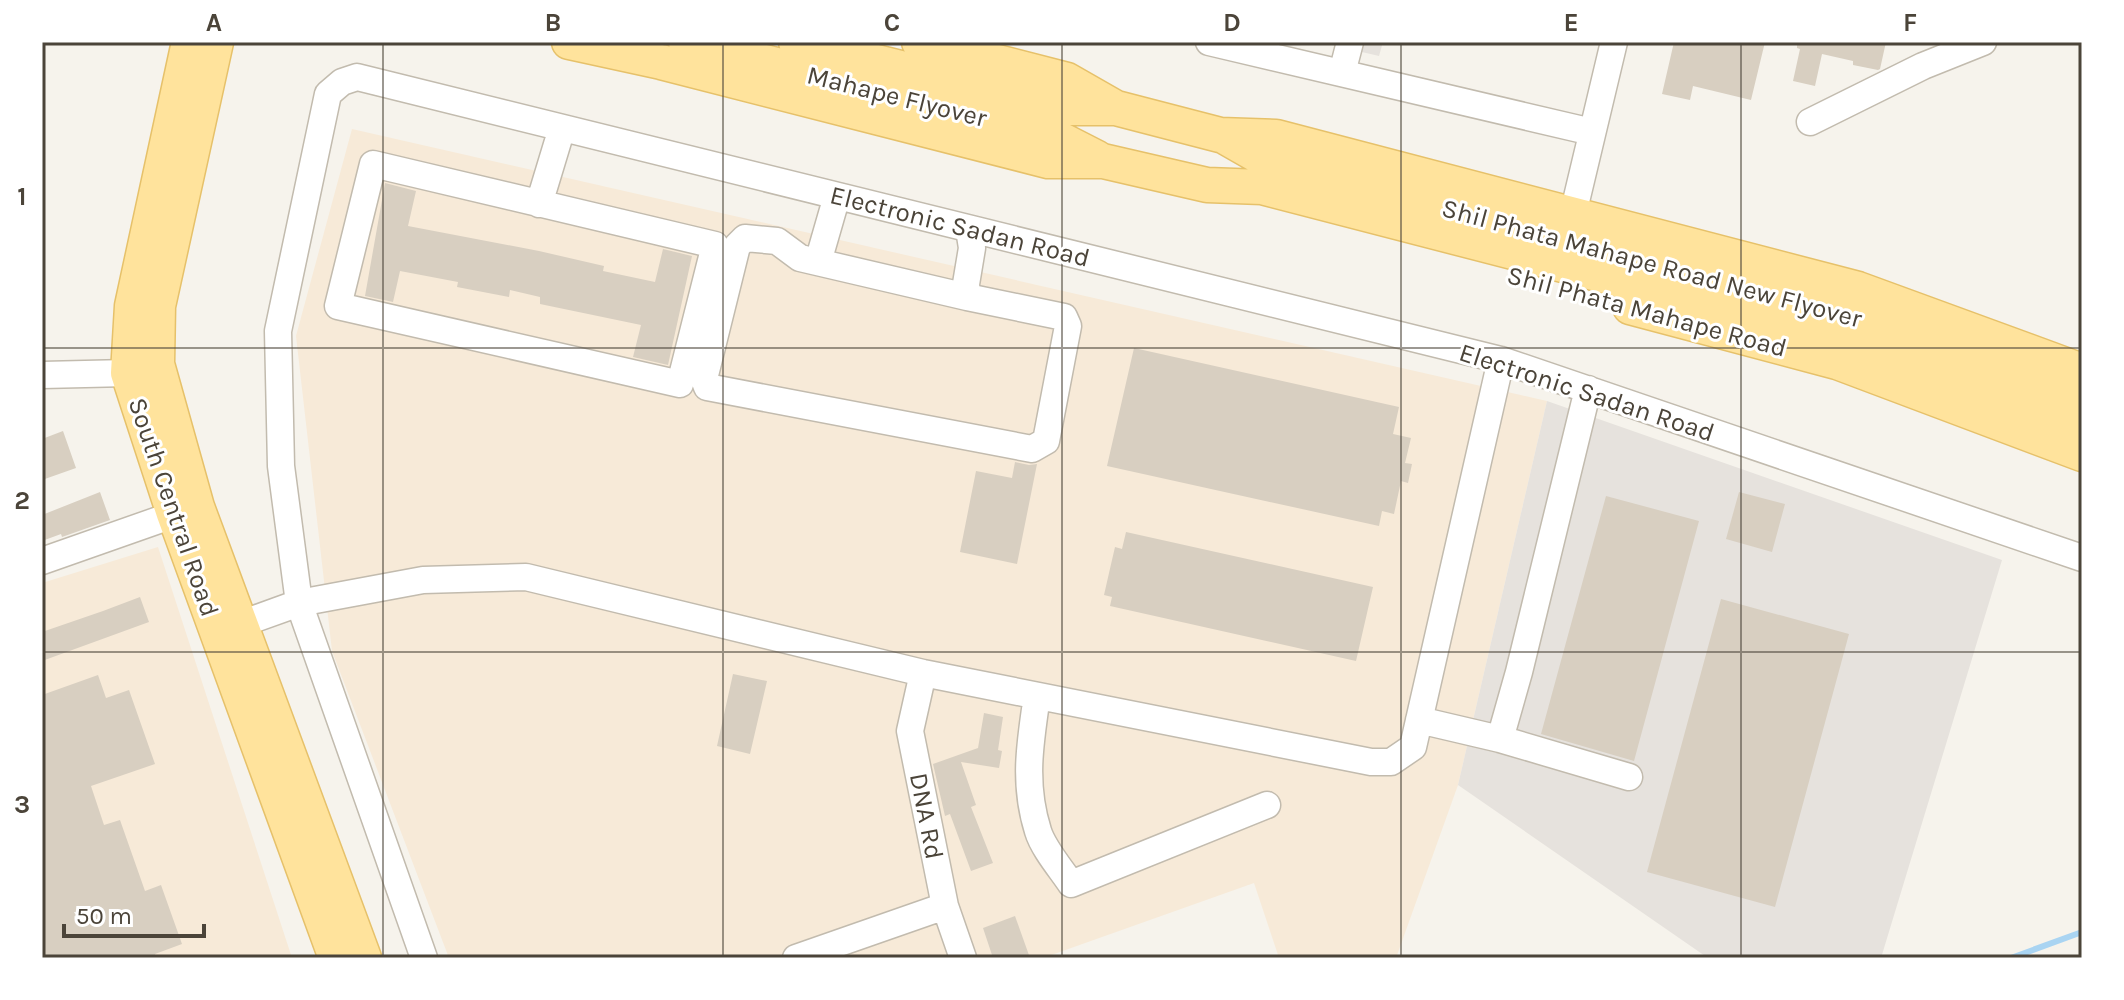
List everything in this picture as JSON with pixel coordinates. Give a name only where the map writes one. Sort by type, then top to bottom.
[{"type":"main road","name":"South Central Road","points":[[189,42],[132,306],[142,368],[186,511],[229,628],[364,958]]},
{"type":"main road","name":"South Central Road","points":[[142,368],[216,42]]},
{"type":"main road","points":[[569,42],[661,62],[1048,161],[1103,161],[1207,185]]},
{"type":"main road","name":"Mahape Flyover","points":[[686,42],[1057,122],[1116,108]]},
{"type":"main road","name":"Mahape Flyover","points":[[796,42],[1057,122],[1103,161]]},
{"type":"main road","points":[[919,42],[1067,80],[1116,108],[1220,135],[1276,137],[1858,289],[2082,371]]},
{"type":"main road","name":"Shil Phata Mahape Road New Flyover","points":[[1220,135],[1266,174],[1844,338],[2082,425]]},
{"type":"main road","name":"Shil Phata Mahape Road New Flyover","points":[[1207,185],[1266,174],[1851,314],[2082,397]]},
{"type":"main road","name":"Shil Phata Mahape Road","points":[[1207,185],[1256,208],[1837,362],[2082,454]]},
{"type":"main road","name":"South Central Road","points":[[229,628],[336,958]]},
{"type":"street","points":[[1209,42],[1592,132]]},
{"type":"street","points":[[1342,73],[1350,42]]},
{"type":"street","points":[[1573,214],[1614,42]]},
{"type":"street","points":[[1810,122],[1926,54],[1983,42]]},
{"type":"street","name":"Electronic Sadan Road","points":[[424,958],[299,603],[281,466],[278,331],[328,94],[342,82],[357,77],[1501,360],[2082,558]]},
{"type":"street","points":[[539,204],[562,128]]},
{"type":"street","points":[[373,164],[539,204],[715,245],[680,384],[338,306],[373,164]]},
{"type":"street","points":[[818,262],[837,196]]},
{"type":"street","points":[[967,297],[972,248],[969,229]]},
{"type":"street","points":[[745,238],[777,241],[800,258],[967,297],[1064,317],[1068,326],[1046,441],[1032,449],[707,387],[704,379],[737,246],[745,238]]},
{"type":"street","points":[[229,628],[299,603],[423,580],[526,577],[923,673],[1371,762],[1391,762],[1413,747],[1501,360]]},
{"type":"street","points":[[42,375],[142,368]]},
{"type":"street","points":[[1500,739],[1588,389]]},
{"type":"street","points":[[42,561],[186,511]]},
{"type":"street","name":"DNA Rd","points":[[923,673],[910,731],[945,906],[963,958]]},
{"type":"street","points":[[1037,696],[1028,776],[1039,833],[1071,884],[1267,805]]},
{"type":"street","points":[[1419,720],[1500,739],[1629,777]]},
{"type":"street","points":[[796,958],[945,906]]},
{"type":"shaded area","points":[[1319,42],[1383,42],[1379,56]]},
{"type":"shaded area","points":[[352,129],[1547,401],[1458,785],[1396,958],[1279,958],[1254,883],[1043,958],[449,958],[332,651],[296,336]]},
{"type":"shaded area","points":[[1547,401],[2002,560],[1881,958],[1708,958],[1458,785]]},
{"type":"shaded area","points":[[158,547],[292,958],[42,958],[42,583]]},
{"type":"building","points":[[1674,42],[1765,42],[1751,100],[1693,86],[1690,100],[1662,94]]},
{"type":"building","points":[[1797,42],[1886,42],[1878,70],[1822,54],[1815,86],[1793,81],[1800,49]]},
{"type":"building","points":[[385,183],[416,191],[408,226],[539,251],[604,266],[603,271],[655,282],[663,249],[692,256],[668,365],[633,357],[641,325],[540,304],[540,297],[510,290],[509,297],[457,287],[458,282],[400,271],[393,302],[365,296]]},
{"type":"building","points":[[1134,348],[1399,407],[1393,434],[1411,438],[1405,463],[1412,464],[1408,483],[1401,481],[1394,514],[1382,511],[1379,526],[1107,466]]},
{"type":"building","points":[[63,431],[76,468],[42,480],[42,439]]},
{"type":"building","points":[[1015,462],[1037,464],[1017,564],[960,552],[976,471],[1012,478]]},
{"type":"building","points":[[100,492],[110,520],[42,541],[42,515]]},
{"type":"building","points":[[1739,492],[1785,504],[1772,552],[1726,539]]},
{"type":"building","points":[[1606,496],[1699,521],[1634,761],[1541,734]]},
{"type":"building","points":[[1126,532],[1373,587],[1356,661],[1110,606],[1112,597],[1104,595],[1115,547],[1122,549]]},
{"type":"building","points":[[140,597],[149,622],[42,661],[42,632]]},
{"type":"building","points":[[1721,599],[1849,634],[1775,907],[1647,872]]},
{"type":"building","points":[[733,674],[767,681],[750,754],[717,746]]},
{"type":"building","points":[[98,675],[106,698],[129,690],[155,764],[91,786],[104,825],[120,820],[145,891],[161,885],[182,944],[155,954],[156,958],[42,958],[42,695]]},
{"type":"building","points":[[984,713],[1003,717],[998,750],[1002,751],[999,768],[961,762],[976,805],[971,807],[993,863],[971,871],[950,814],[945,816],[933,764],[978,748]]},
{"type":"building","points":[[1015,916],[1030,958],[993,958],[983,928]]},
{"type":"waterway","points":[[2011,958],[2082,932]]}]
